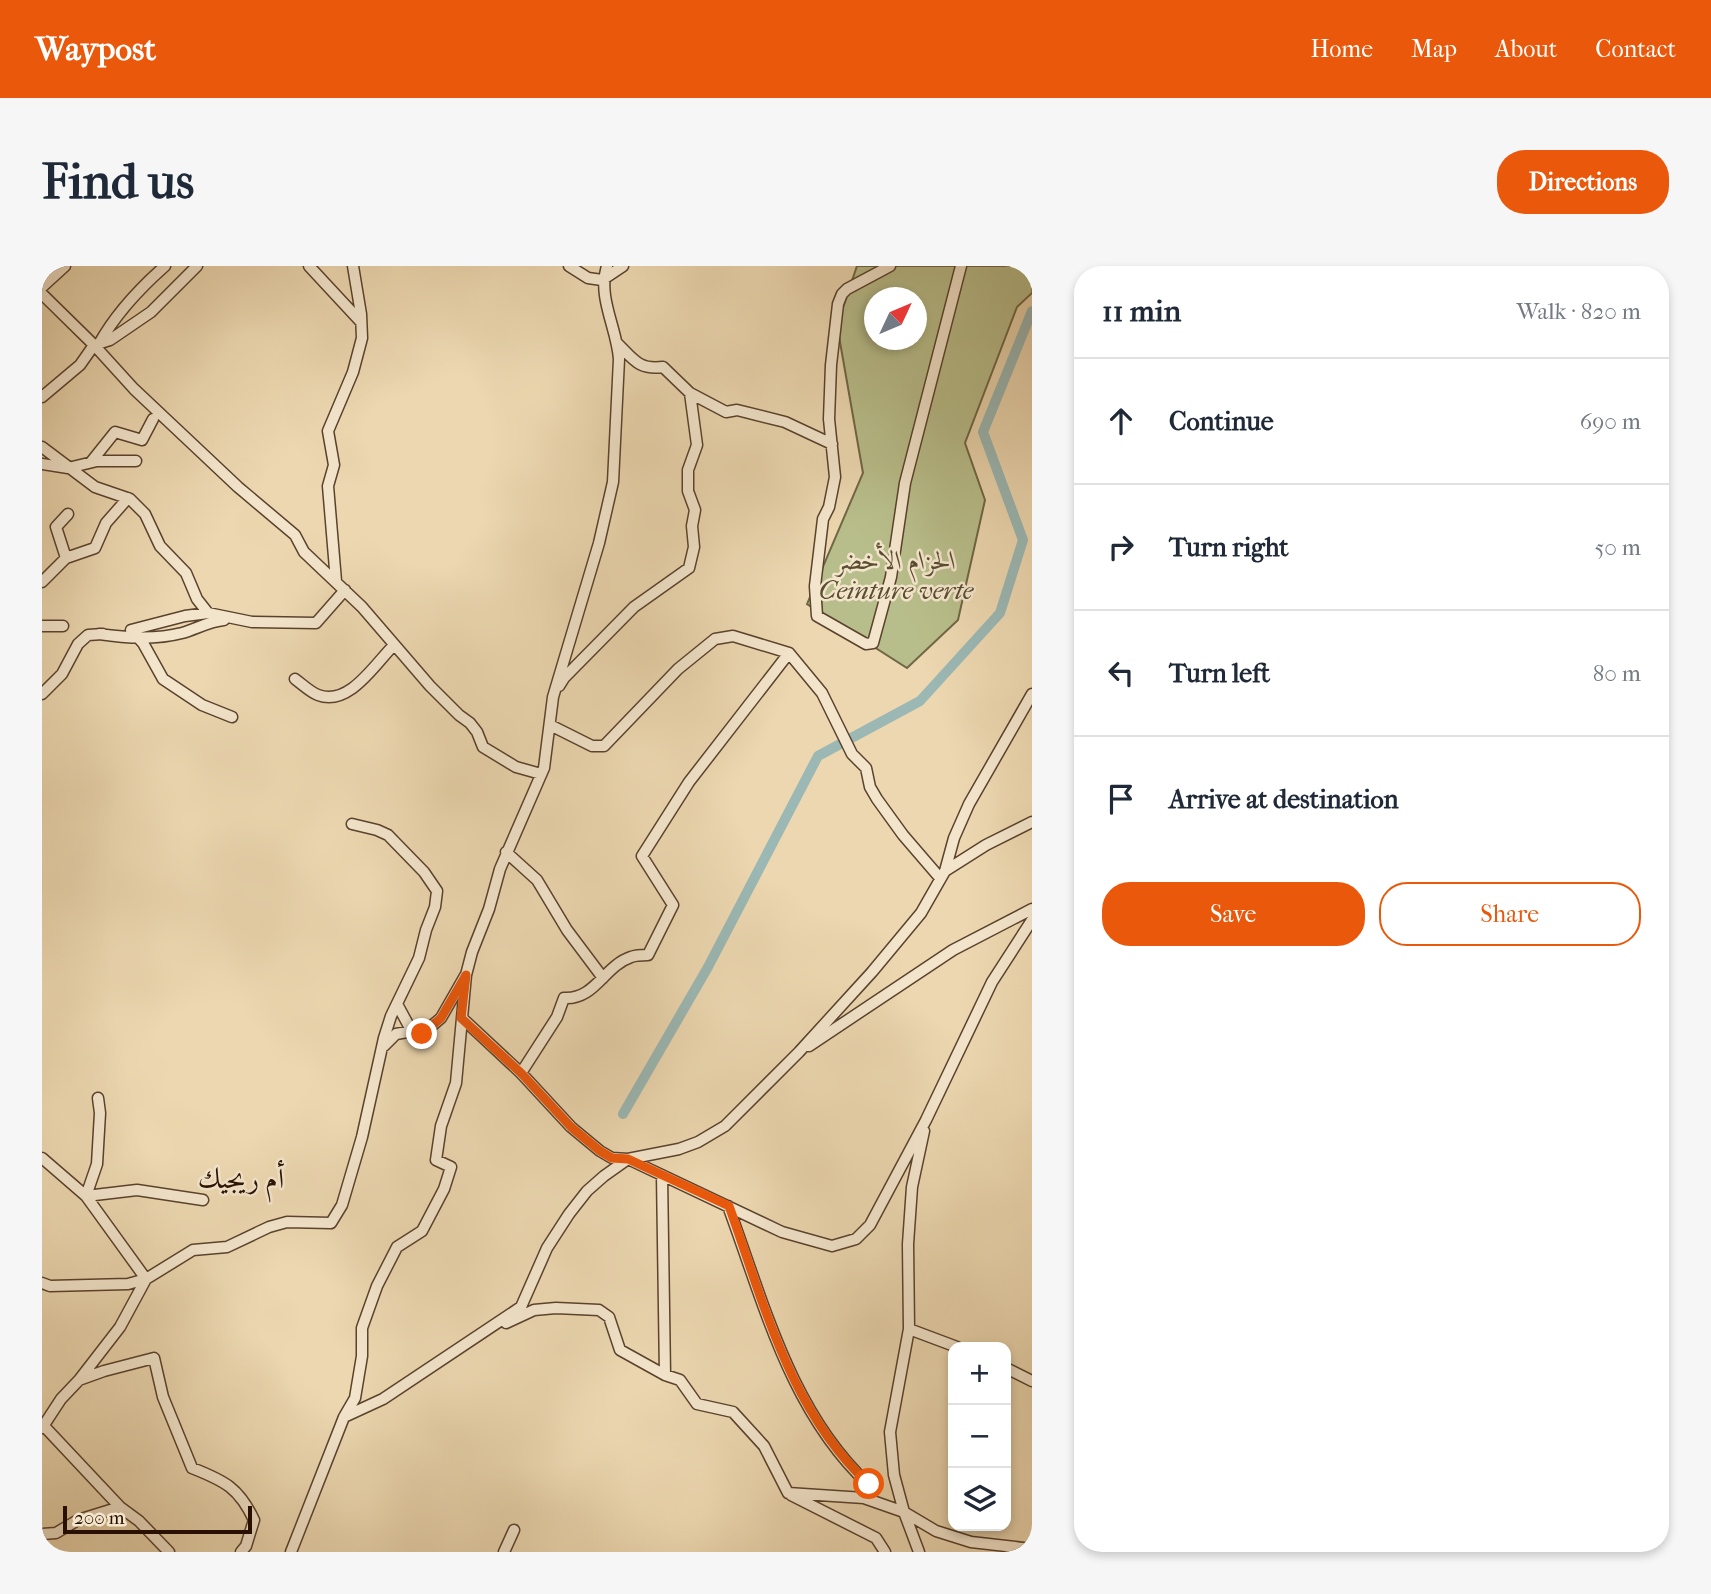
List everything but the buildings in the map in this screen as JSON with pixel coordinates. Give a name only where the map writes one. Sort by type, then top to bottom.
[{"type":"street","points":[[42,287],[65,266]]},
{"type":"street","points":[[42,397],[80,365],[113,319],[164,266]]},
{"type":"street","points":[[96,344],[110,340],[151,312],[197,266]]},
{"type":"street","points":[[309,266],[362,322]]},
{"type":"street","points":[[336,581],[328,496],[334,466],[328,430],[353,372],[362,338],[353,266]]},
{"type":"street","points":[[291,1552],[344,1417],[355,1398],[362,1356],[362,1328],[377,1286],[397,1247],[422,1231],[444,1188],[451,1167],[436,1160],[440,1126],[456,1083],[466,975],[506,852],[541,774],[553,697],[600,543],[613,482],[618,344],[595,279],[569,266]]},
{"type":"street","points":[[595,279],[607,266]]},
{"type":"street","points":[[595,279],[623,266]]},
{"type":"street","points":[[890,266],[847,289],[838,304],[831,365],[829,419],[835,477],[829,507],[823,519],[815,586],[817,616],[866,644],[873,642],[891,577],[905,483],[961,266]]},
{"type":"street","points":[[42,294],[96,344],[144,398],[238,487],[295,535],[304,552],[345,590],[459,716],[470,723],[483,747],[516,767],[541,774]]},
{"type":"street","points":[[618,344],[644,368],[663,367],[690,393],[726,412],[737,410],[785,422],[832,444]]},
{"type":"street","points":[[553,697],[564,678],[634,607],[690,568],[694,547],[692,526],[695,510],[688,491],[688,470],[697,445],[690,393]]},
{"type":"street","points":[[90,463],[115,432],[142,440],[153,419]]},
{"type":"street","points":[[42,447],[95,487],[129,498],[145,514],[160,546],[186,573],[197,599],[208,613]]},
{"type":"street","points":[[42,464],[68,468],[90,463],[136,461]]},
{"type":"street","points":[[42,582],[66,558],[95,548],[106,523],[129,498]]},
{"type":"street","points":[[66,558],[56,527],[68,514]]},
{"type":"street","points":[[134,634],[174,618],[208,613],[252,622],[316,623],[345,590]]},
{"type":"street","points":[[42,694],[62,674],[79,644],[88,635],[170,635],[216,620],[235,619]]},
{"type":"street","points":[[42,626],[63,626]]},
{"type":"street","points":[[134,634],[163,679],[202,705],[232,717]]},
{"type":"street","points":[[550,725],[592,746],[604,746],[672,674],[715,639],[733,636],[789,653],[822,693],[852,754],[866,768],[870,787],[877,799],[903,835],[942,875]]},
{"type":"street","points":[[295,679],[319,695],[333,697],[344,694],[356,688],[394,645]]},
{"type":"street","points":[[521,1073],[557,1017],[565,998],[575,998],[587,993],[629,957],[648,955],[673,905],[642,856],[689,782],[789,653]]},
{"type":"street","points":[[461,1018],[521,1073],[571,1127],[612,1158],[628,1159],[679,1149],[698,1142],[725,1126],[799,1052],[872,972],[920,913],[942,875],[969,804],[1031,696]]},
{"type":"street","points":[[942,875],[986,845],[1032,822]]},
{"type":"street","points":[[42,1283],[50,1286],[128,1284],[146,1279],[192,1250],[227,1247],[269,1227],[287,1222],[331,1223],[342,1205],[374,1085],[378,1058],[397,1004],[418,958],[435,906],[436,891],[424,873],[388,835],[352,824]]},
{"type":"street","points":[[506,852],[537,880],[567,930],[603,978]]},
{"type":"street","points":[[799,1052],[953,950],[1032,909]]},
{"type":"street","points":[[628,1159],[782,1232],[832,1246],[856,1239],[870,1225],[926,1120],[992,982],[1031,921]]},
{"type":"street","points":[[378,1058],[389,1039],[396,1034],[413,1031],[422,1034],[441,1018],[466,975]]},
{"type":"street","points":[[397,1004],[413,1031]]},
{"type":"street","points":[[86,1196],[97,1164],[100,1113],[98,1098]]},
{"type":"street","points":[[919,1552],[894,1475],[890,1432],[909,1329],[908,1244],[912,1187],[926,1120]]},
{"type":"street","points":[[42,1158],[86,1196],[146,1279]]},
{"type":"street","points":[[344,1417],[383,1399],[521,1307],[547,1248],[569,1214],[587,1191],[628,1159]]},
{"type":"street","points":[[662,1175],[665,1375]]},
{"type":"street","points":[[86,1196],[136,1190],[203,1200]]},
{"type":"street","points":[[729,1206],[785,1362],[832,1445],[869,1484],[864,1498]]},
{"type":"street","points":[[146,1279],[120,1327],[61,1399],[43,1426],[120,1507],[139,1521],[169,1552]]},
{"type":"street","points":[[483,1334],[534,1310],[599,1310],[609,1317],[620,1350],[665,1375],[680,1380],[697,1404],[733,1412],[764,1446],[788,1493],[876,1538],[886,1552]]},
{"type":"street","points":[[909,1329],[948,1344]]},
{"type":"street","points":[[79,1380],[154,1358],[163,1397],[192,1468],[221,1479],[239,1493],[254,1520],[246,1546],[241,1552]]},
{"type":"street","points":[[1011,1370],[1032,1381]]},
{"type":"street","points":[[788,1493],[864,1498],[904,1512],[936,1531],[971,1542],[1032,1549]]},
{"type":"street","points":[[42,1534],[56,1533],[78,1520],[120,1507]]},
{"type":"street","points":[[504,1552],[514,1531]]},
{"type":"green space","name":"الحزام الأخضر Ceinture verte","points":[[857,266],[1032,266],[1032,293],[1017,307],[965,443],[985,500],[958,620],[907,668],[807,604],[863,473],[837,325]]},
{"type":"waterway","points":[[623,1114],[708,967],[818,756],[920,701],[1000,613],[1023,540],[983,432],[1032,311]]},
{"type":"district","name":"أم ريجيك","points":[[241,1178]]},
{"type":"route","points":[[422,1034],[441,1018],[466,975],[461,1018],[521,1073],[571,1127],[612,1158],[628,1159],[729,1206],[785,1362],[832,1445],[869,1484]]}]
